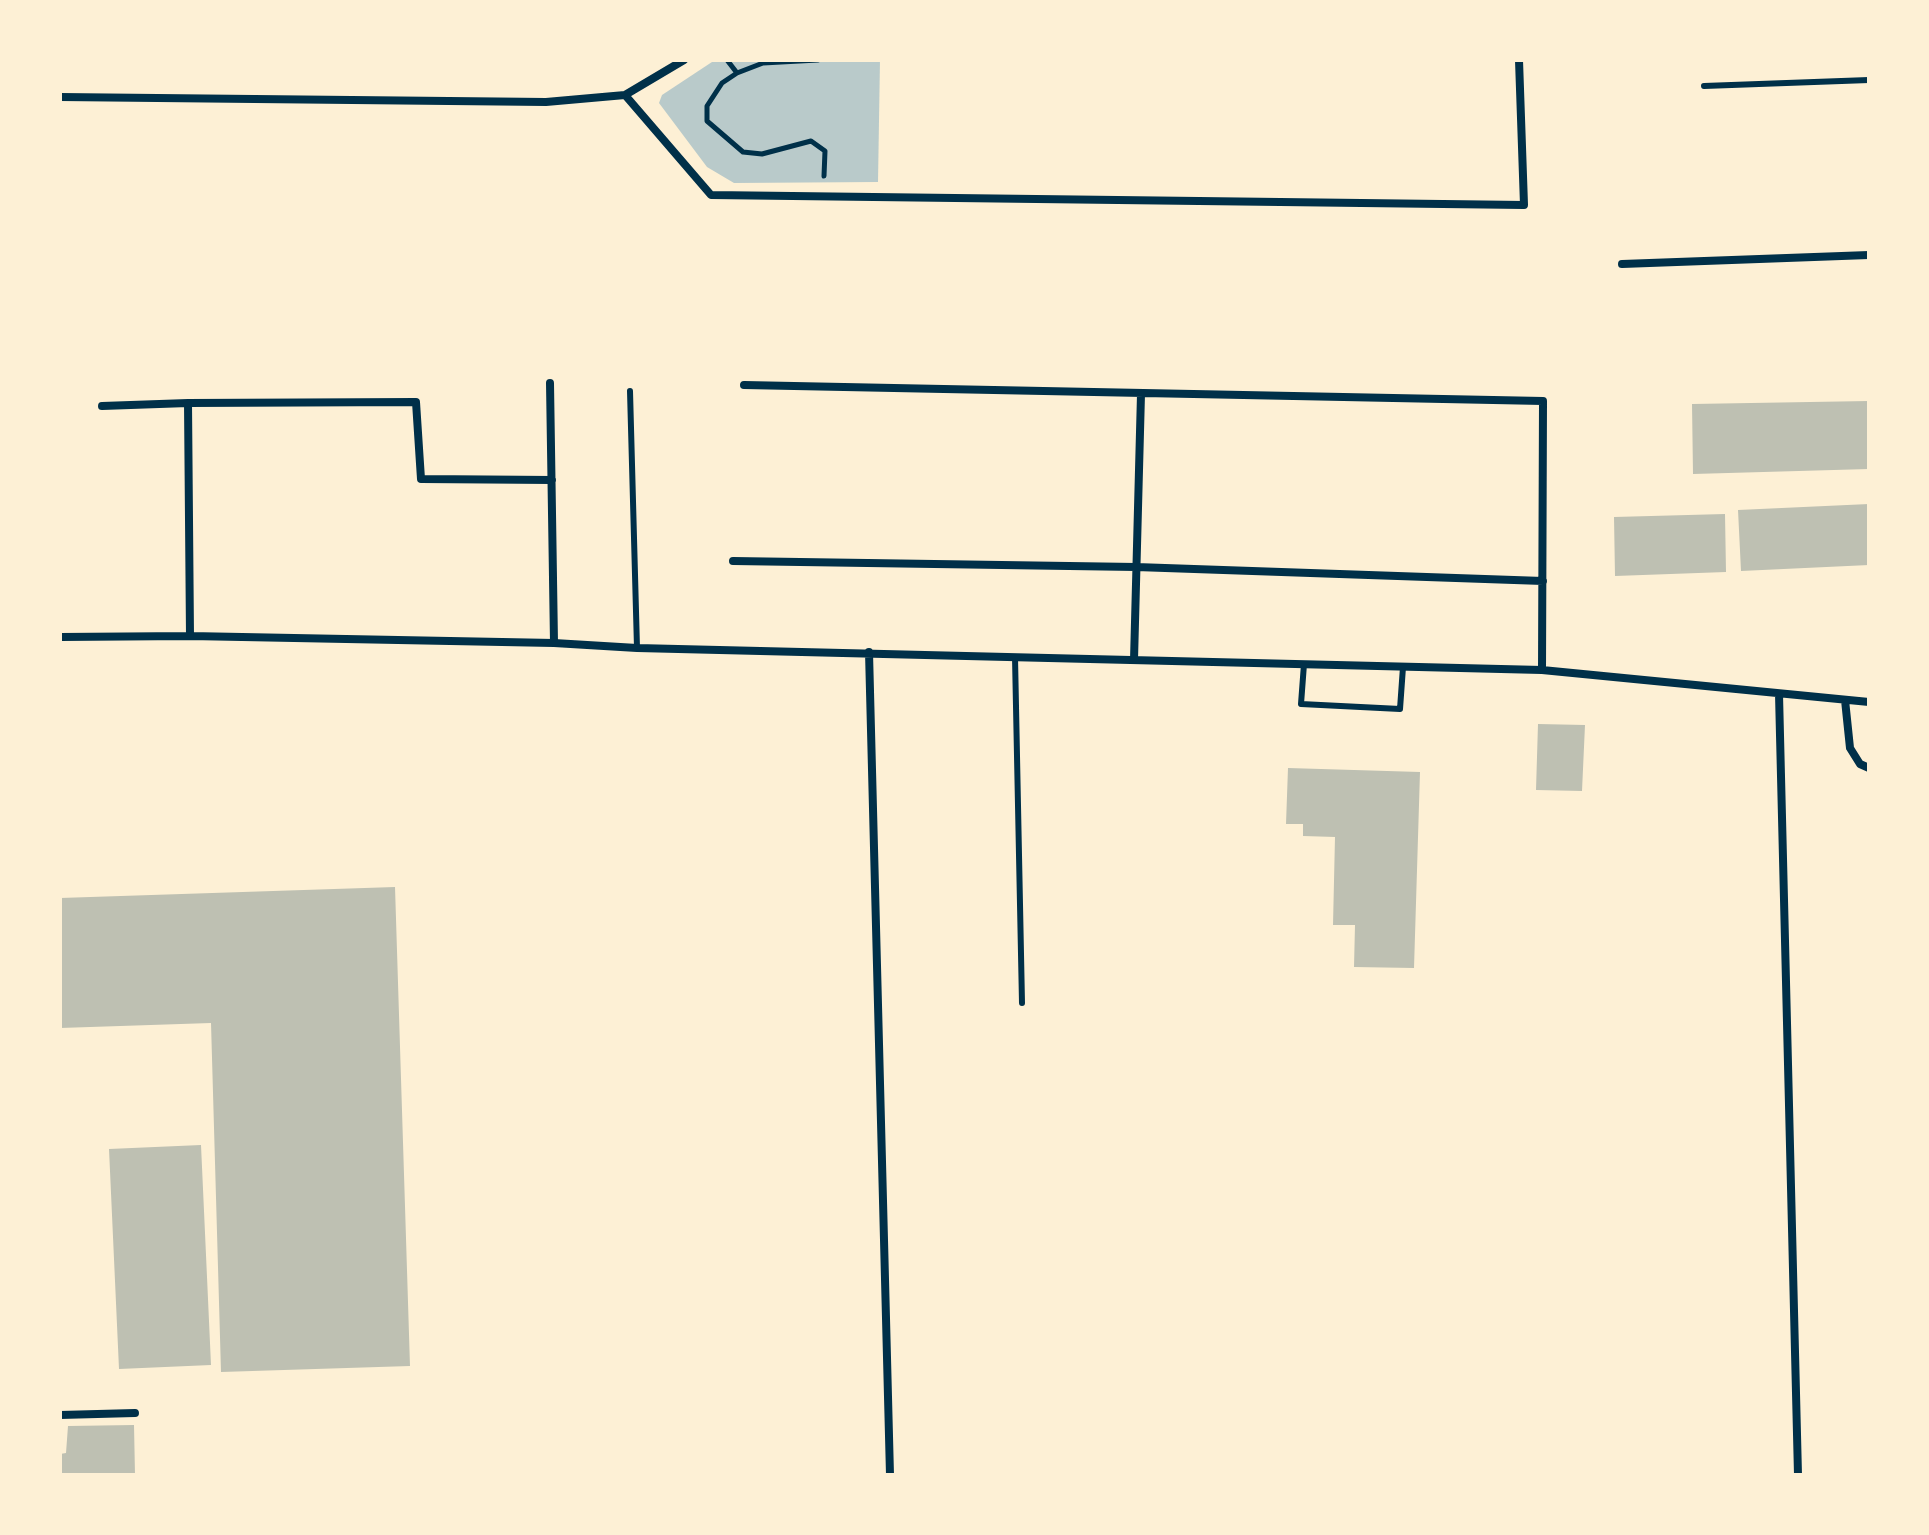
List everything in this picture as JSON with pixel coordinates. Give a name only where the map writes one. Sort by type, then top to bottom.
[{"type":"street","points":[[60,97],[546,102],[625,95],[684,60]]},
{"type":"street","points":[[625,95],[711,195],[1524,205],[1519,60]]},
{"type":"street","points":[[1622,264],[1869,255]]},
{"type":"street","points":[[550,383],[554,643]]},
{"type":"street","points":[[744,385],[1543,401],[1542,670]]},
{"type":"street","points":[[1134,660],[1141,394]]},
{"type":"street","points":[[102,406],[416,402],[421,479],[552,480]]},
{"type":"street","points":[[188,403],[190,636]]},
{"type":"street","points":[[733,561],[1136,567],[1543,581]]},
{"type":"street","points":[[60,637],[190,636],[554,643],[637,648],[1542,670],[1869,702]]},
{"type":"street","points":[[869,652],[890,1475]]},
{"type":"street","points":[[1779,694],[1798,1475]]},
{"type":"street","points":[[1845,700],[1850,748],[1860,764],[1869,768]]},
{"type":"street","points":[[60,1415],[135,1413]]},
{"type":"lane","points":[[1704,86],[1869,80]]},
{"type":"lane","points":[[630,391],[637,648]]},
{"type":"lane","points":[[1015,657],[1022,1003]]},
{"type":"lane","points":[[1304,664],[1301,704],[1400,709],[1403,667]]},
{"type":"path","points":[[727,60],[737,73]]},
{"type":"path","points":[[818,60],[763,63],[737,73],[722,83],[707,106],[707,121],[743,152],[762,154],[811,141],[825,151],[824,197]]},
{"type":"shaded area","points":[[715,60],[880,60],[878,182],[734,183],[707,167],[659,103],[662,95]]},
{"type":"building","points":[[1869,401],[1869,469],[1693,474],[1692,404]]},
{"type":"building","points":[[1869,504],[1869,565],[1741,571],[1738,510]]},
{"type":"building","points":[[1725,514],[1726,572],[1615,576],[1614,517]]},
{"type":"building","points":[[1538,724],[1585,725],[1582,791],[1536,790]]},
{"type":"building","points":[[1288,768],[1420,772],[1414,968],[1354,967],[1355,925],[1333,925],[1335,837],[1303,836],[1303,824],[1286,824]]},
{"type":"building","points":[[395,887],[410,1366],[221,1372],[211,1023],[60,1028],[60,898]]},
{"type":"building","points":[[201,1145],[211,1365],[119,1369],[109,1149]]},
{"type":"building","points":[[134,1425],[135,1475],[60,1475],[60,1454],[66,1453],[68,1426]]}]
